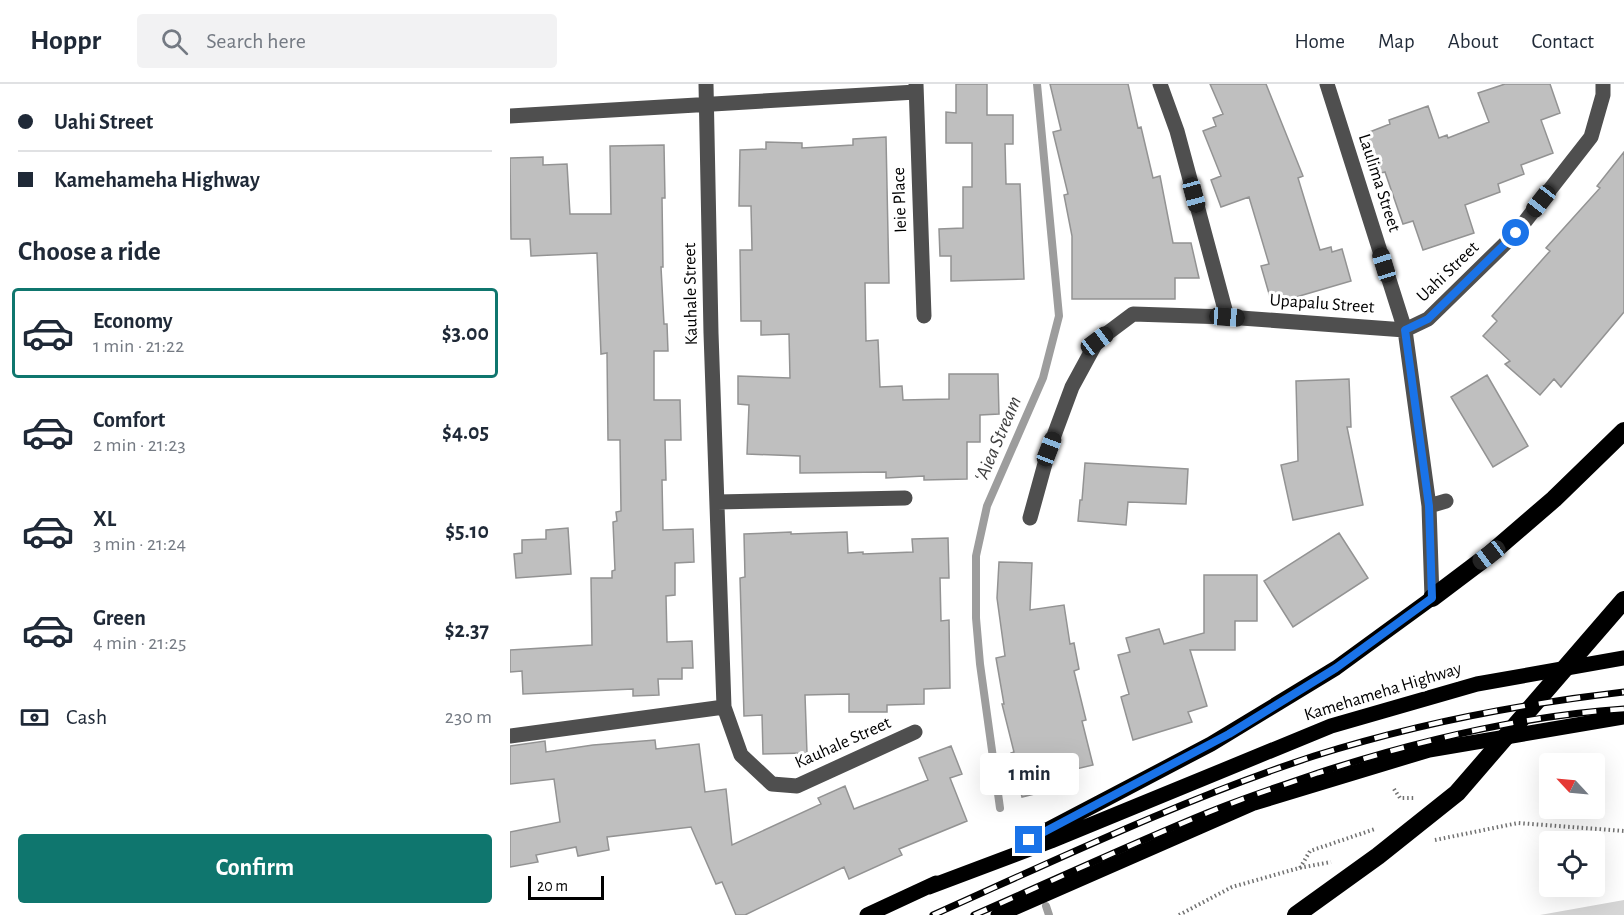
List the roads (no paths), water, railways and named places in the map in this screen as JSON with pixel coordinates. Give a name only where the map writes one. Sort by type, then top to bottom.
[{"type":"highway","points":[[1432,598],[1489,555],[1554,499],[1624,431]]},
{"type":"highway","points":[[1296,915],[1378,856],[1456,793],[1624,600]]},
{"type":"main road","name":"Kamehameha Highway","points":[[1050,836],[1221,738],[1336,668],[1432,598]]},
{"type":"main road","name":"Kamehameha Highway","points":[[867,915],[1050,836],[1331,726],[1477,684],[1624,658]]},
{"type":"main road","points":[[998,915],[1254,803],[1429,750],[1624,717]]},
{"type":"street","name":"Kauhale Street","points":[[706,84],[711,333],[724,706],[741,754],[772,784],[797,786],[915,732]]},
{"type":"street","points":[[1160,84],[1177,131],[1227,317]]},
{"type":"street","name":"Laulima Street","points":[[1327,84],[1405,330],[1429,506],[1432,598]]},
{"type":"street","name":"Uahi Street","points":[[1405,330],[1428,319],[1516,233],[1591,137],[1604,95],[1603,84]]},
{"type":"street","points":[[510,116],[707,105],[916,88]]},
{"type":"street","name":"Ieie Place","points":[[916,88],[924,316]]},
{"type":"street","name":"Upapalu Street","points":[[1030,518],[1049,449],[1072,387],[1097,341],[1133,314],[1227,317],[1405,330]]},
{"type":"street","points":[[717,502],[905,498]]},
{"type":"street","points":[[1429,506],[1446,501]]},
{"type":"street","points":[[510,735],[724,706]]},
{"type":"waterway","name":"ʻAiea Stream","points":[[1000,808],[980,664],[976,618],[976,556],[987,506],[1043,378],[1059,316],[1037,84]]},
{"type":"waterway","name":"ʻAiea Stream","points":[[1046,906],[1049,915]]},
{"type":"railway","points":[[933,915],[1169,810],[1314,756],[1390,734],[1468,716],[1624,692]]},
{"type":"railway","points":[[974,915],[1207,813],[1318,773],[1393,750],[1469,732],[1546,717],[1624,709]]}]
